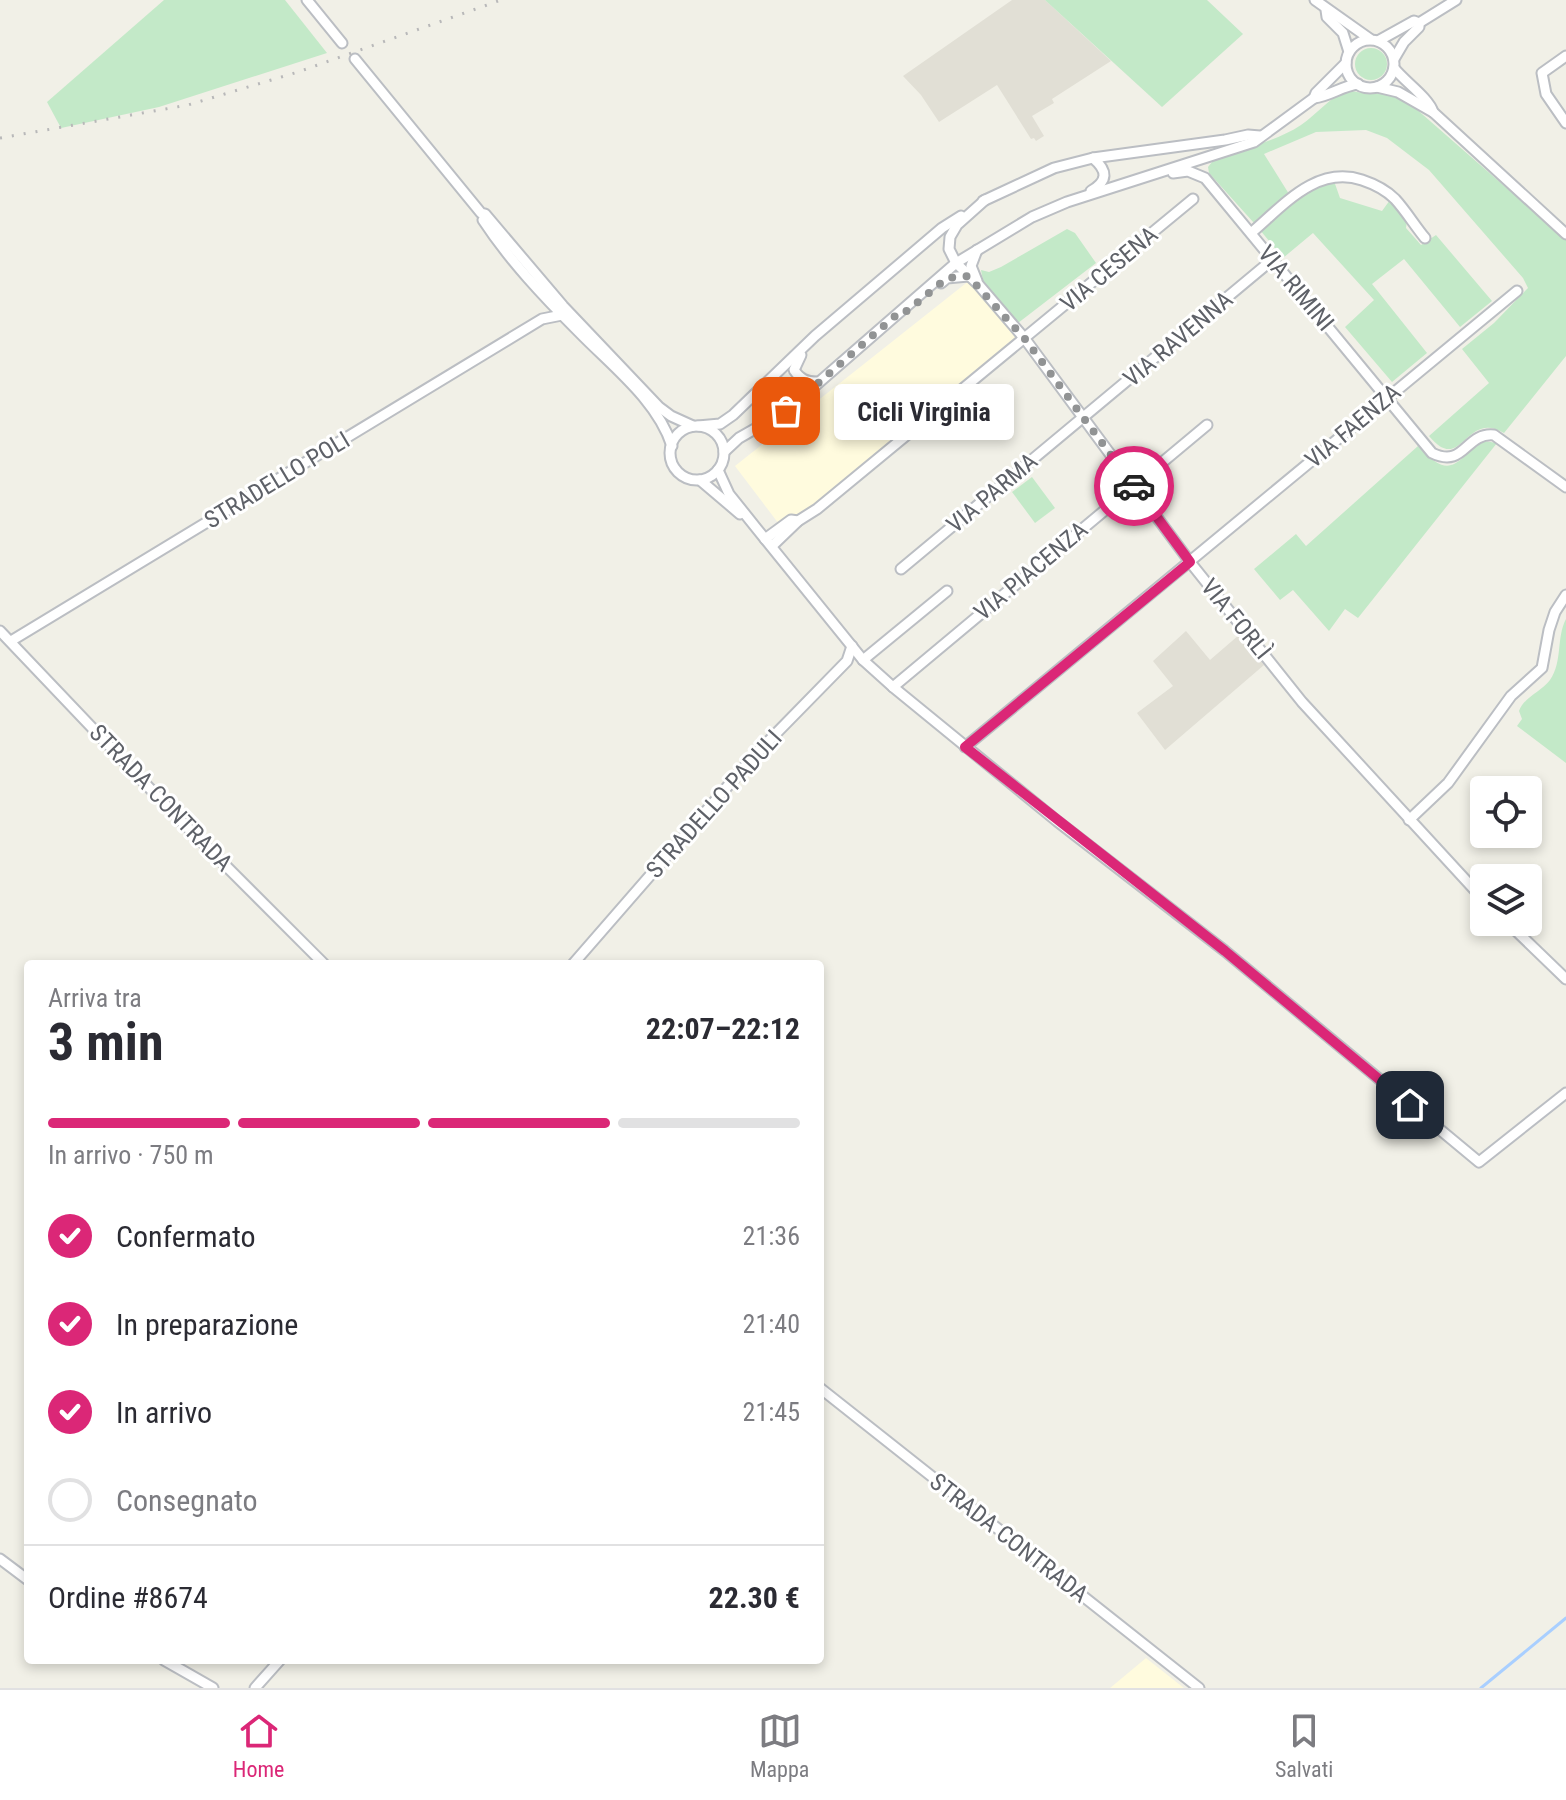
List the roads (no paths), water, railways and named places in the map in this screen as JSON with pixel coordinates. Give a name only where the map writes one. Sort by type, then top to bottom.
[{"type":"street","points":[[307,0],[342,43]]},
{"type":"street","points":[[1315,0],[1390,50],[1394,63],[1433,112]]},
{"type":"street","points":[[1377,87],[1388,80],[1404,42],[1419,27],[1419,23],[1456,0]]},
{"type":"street","points":[[1326,10],[1327,17],[1343,33],[1349,52]]},
{"type":"street","points":[[1358,84],[1346,63],[1354,46],[1414,21],[1419,23]]},
{"type":"street","points":[[1566,56],[1542,73],[1546,94],[1566,123]]},
{"type":"street","points":[[355,59],[481,213],[502,249],[634,389],[667,433],[672,446]]},
{"type":"street","points":[[1260,136],[1248,135],[1093,158],[1054,168],[985,200],[942,228],[815,336],[733,415],[720,424],[696,426],[679,433],[672,446],[671,460],[679,472],[690,479],[700,480],[718,470],[724,452],[739,438],[786,411],[956,263],[1032,217],[1077,199],[1254,142],[1314,98],[1346,63]]},
{"type":"street","points":[[1314,98],[1358,84],[1398,92],[1433,112],[1566,234]]},
{"type":"street","points":[[1133,182],[1137,185],[1188,171],[1205,178],[1211,155]]},
{"type":"street","points":[[1077,199],[1101,185],[1105,178],[1104,168],[1093,158]]},
{"type":"street","points":[[1251,233],[1318,180],[1346,176],[1365,181],[1386,192],[1425,238]]},
{"type":"street","name":"VIA RIMINI","points":[[1205,178],[1432,453],[1457,456],[1479,436],[1494,435],[1566,487]]},
{"type":"street","name":"VIA CESENA","points":[[768,542],[817,509],[1193,199]]},
{"type":"street","points":[[956,263],[949,249],[950,237],[957,225],[985,200]]},
{"type":"street","points":[[481,213],[659,407],[671,416],[717,434],[724,452]]},
{"type":"street","points":[[978,249],[971,266],[978,284]]},
{"type":"street","points":[[517,253],[518,260],[532,278],[531,282]]},
{"type":"street","name":"VIA RAVENNA","points":[[1082,417],[1272,260]]},
{"type":"street","name":"VIA FORLÌ","points":[[956,263],[1025,339],[1190,562],[1307,709],[1470,885]]},
{"type":"street","points":[[902,310],[907,311],[947,278],[968,276]]},
{"type":"street","name":"VIA FAENZA","points":[[965,747],[1517,291]]},
{"type":"street","points":[[542,319],[546,304],[544,296]]},
{"type":"street","points":[[562,315],[568,316],[592,340],[597,340]]},
{"type":"street","name":"STRADELLO POLI","points":[[11,641],[542,319],[562,315]]},
{"type":"street","points":[[815,336],[798,358],[794,370],[804,380],[817,382]]},
{"type":"street","name":"VIA PARMA","points":[[901,569],[1082,417]]},
{"type":"street","name":"VIA PIACENZA","points":[[893,687],[1207,425]]},
{"type":"street","points":[[718,470],[729,494],[863,660],[965,747],[1225,951],[1479,1162],[1566,1093]]},
{"type":"street","points":[[700,480],[757,529]]},
{"type":"street","points":[[863,660],[947,591]]},
{"type":"street","points":[[1409,820],[1448,783],[1511,696],[1542,668],[1549,630],[1555,612],[1566,595]]},
{"type":"street","name":"STRADA CONTRADA","points":[[0,631],[177,817],[320,960]]},
{"type":"street","name":"STRADELLO PADULI","points":[[576,960],[754,756],[847,661],[852,646]]},
{"type":"street","points":[[1521,936],[1566,979]]},
{"type":"street","name":"STRADA CONTRADA","points":[[824,1391],[1199,1688]]},
{"type":"street","points":[[0,1559],[24,1577]]},
{"type":"street","points":[[171,1664],[213,1688]]},
{"type":"street","points":[[255,1688],[276,1664]]},
{"type":"waterway","points":[[1481,1688],[1566,1618]]},
{"type":"railway","points":[[0,138],[188,105],[298,72],[501,0]]},
{"type":"place","name":"Cicli Virginia","points":[[786,411]]}]
